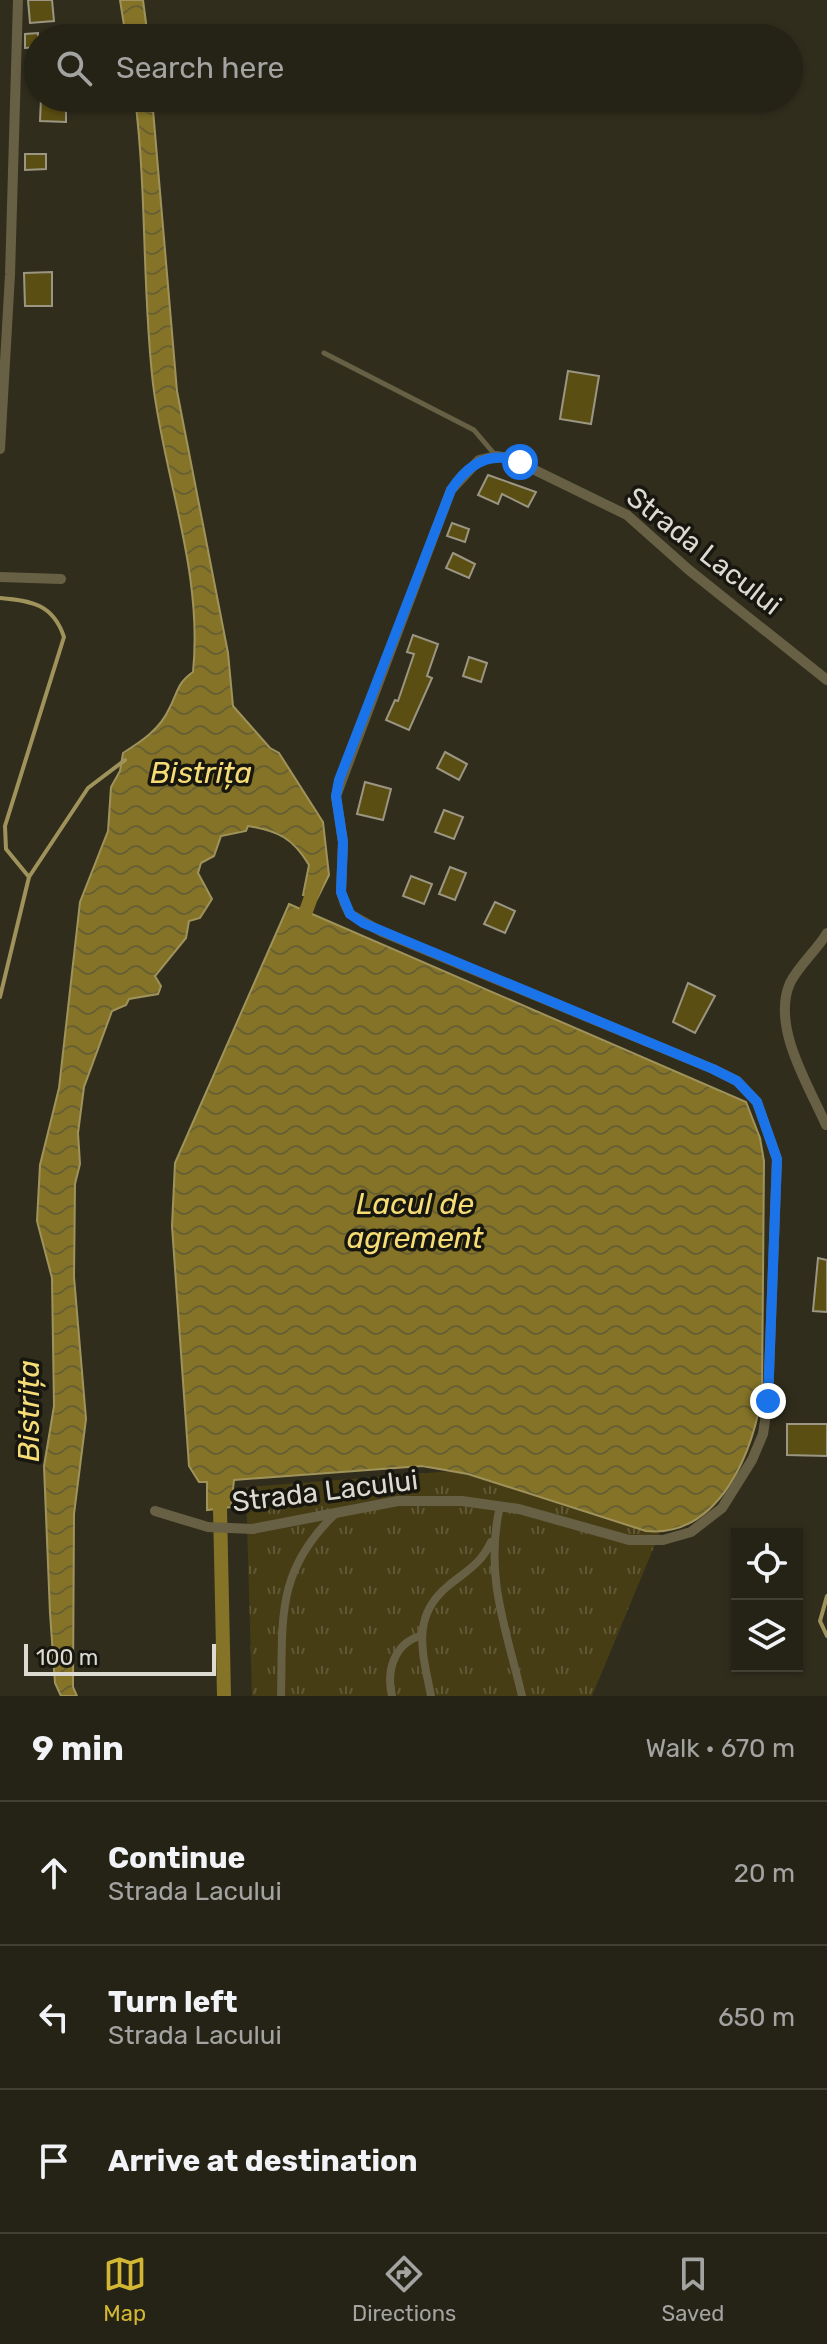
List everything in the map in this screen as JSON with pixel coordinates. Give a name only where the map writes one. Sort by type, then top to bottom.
[{"type":"street","points":[[0,449],[18,0]]},
{"type":"street","name":"Strada Lacului","points":[[155,1511],[208,1527],[252,1529],[335,1514],[358,1506],[398,1501],[462,1501],[500,1506],[629,1540],[663,1540],[691,1532],[722,1508],[752,1460],[763,1434],[768,1401],[777,1159],[757,1102],[737,1081],[382,932],[350,914],[341,892],[343,842],[336,796],[339,780],[451,490],[479,460],[496,456],[520,462],[627,515],[689,570],[827,680]]},
{"type":"street","points":[[0,577],[61,579]]},
{"type":"street","points":[[826,1125],[798,1062],[787,1022],[785,1001],[795,974],[827,933]]},
{"type":"street","points":[[500,1506],[493,1537],[493,1577],[522,1696]]},
{"type":"street","points":[[281,1696],[287,1584],[310,1542],[335,1514]]},
{"type":"street","points":[[431,1696],[420,1636],[421,1623],[446,1587],[479,1562],[493,1537]]},
{"type":"street","points":[[392,1696],[390,1670],[397,1654],[404,1644],[420,1636]]},
{"type":"lane","points":[[324,353],[474,430],[496,456]]},
{"type":"green space","points":[[466,1470],[661,1530],[592,1696],[252,1696],[246,1487]]},
{"type":"water","points":[[120,0],[143,0],[146,24],[124,24]]},
{"type":"water","name":"Bistrița","points":[[137,112],[153,112],[177,391],[228,653],[233,706],[270,748],[279,753],[323,822],[329,875],[317,899],[303,895],[309,865],[291,842],[268,830],[248,826],[246,831],[221,836],[214,856],[201,863],[198,873],[212,899],[200,918],[189,921],[186,938],[155,976],[161,986],[158,994],[129,999],[126,1005],[112,1011],[84,1087],[78,1133],[80,1164],[75,1184],[74,1277],[86,1419],[74,1514],[73,1687],[77,1696],[61,1696],[55,1683],[44,1466],[54,1406],[52,1278],[37,1221],[40,1165],[59,1088],[80,902],[108,831],[111,787],[120,771],[123,753],[156,729],[181,684],[193,672],[195,635],[188,563],[153,384]]},
{"type":"water","name":"Lacul de agrement","points":[[289,904],[746,1102],[760,1138],[764,1161],[762,1391],[742,1463],[713,1505],[694,1520],[672,1529],[646,1531],[468,1474],[422,1466],[234,1480],[231,1507],[207,1510],[207,1482],[199,1482],[189,1466],[172,1226],[175,1163]]},
{"type":"building","points":[[28,0],[52,0],[54,21],[30,23]]},
{"type":"building","points":[[40,112],[66,112],[66,122],[40,121]]},
{"type":"building","points":[[25,154],[46,154],[46,169],[25,170]]},
{"type":"building","points":[[52,272],[52,306],[25,306],[24,273]]},
{"type":"building","points":[[568,371],[599,376],[591,424],[560,419]]},
{"type":"building","points":[[488,475],[536,492],[528,507],[502,494],[498,504],[478,495]]},
{"type":"building","points":[[452,523],[469,529],[465,542],[447,536]]},
{"type":"building","points":[[453,553],[475,564],[469,578],[446,568]]},
{"type":"building","points":[[413,635],[438,644],[427,676],[432,678],[409,730],[386,720],[395,700],[398,701],[414,654],[407,652]]},
{"type":"building","points":[[469,657],[487,663],[481,682],[463,676]]},
{"type":"building","points":[[445,752],[467,764],[459,780],[437,768]]},
{"type":"building","points":[[365,782],[391,789],[383,820],[357,814]]},
{"type":"building","points":[[444,810],[463,817],[454,839],[435,832]]},
{"type":"building","points":[[450,867],[466,873],[455,900],[439,894]]},
{"type":"building","points":[[411,876],[432,884],[424,904],[403,896]]},
{"type":"building","points":[[495,902],[515,911],[505,933],[484,924]]},
{"type":"building","points":[[688,983],[715,996],[695,1033],[673,1022]]},
{"type":"building","points":[[818,1258],[827,1260],[827,1312],[813,1311]]},
{"type":"building","points":[[787,1424],[827,1424],[827,1456],[787,1455]]},
{"type":"waterway","points":[[0,598],[40,606],[54,617],[64,637],[5,826],[6,849],[29,877]]},
{"type":"waterway","points":[[0,997],[29,877],[88,788],[125,760]]},
{"type":"waterway","points":[[306,911],[317,881]]},
{"type":"waterway","points":[[220,1508],[224,1696]]},
{"type":"waterway","points":[[827,1596],[820,1621],[827,1636]]},
{"type":"route","points":[[520,462],[496,456],[479,460],[457,480],[451,490],[339,780],[336,796],[343,842],[341,892],[350,914],[363,923],[713,1069],[749,1091],[764,1117],[777,1159],[768,1401]]}]
